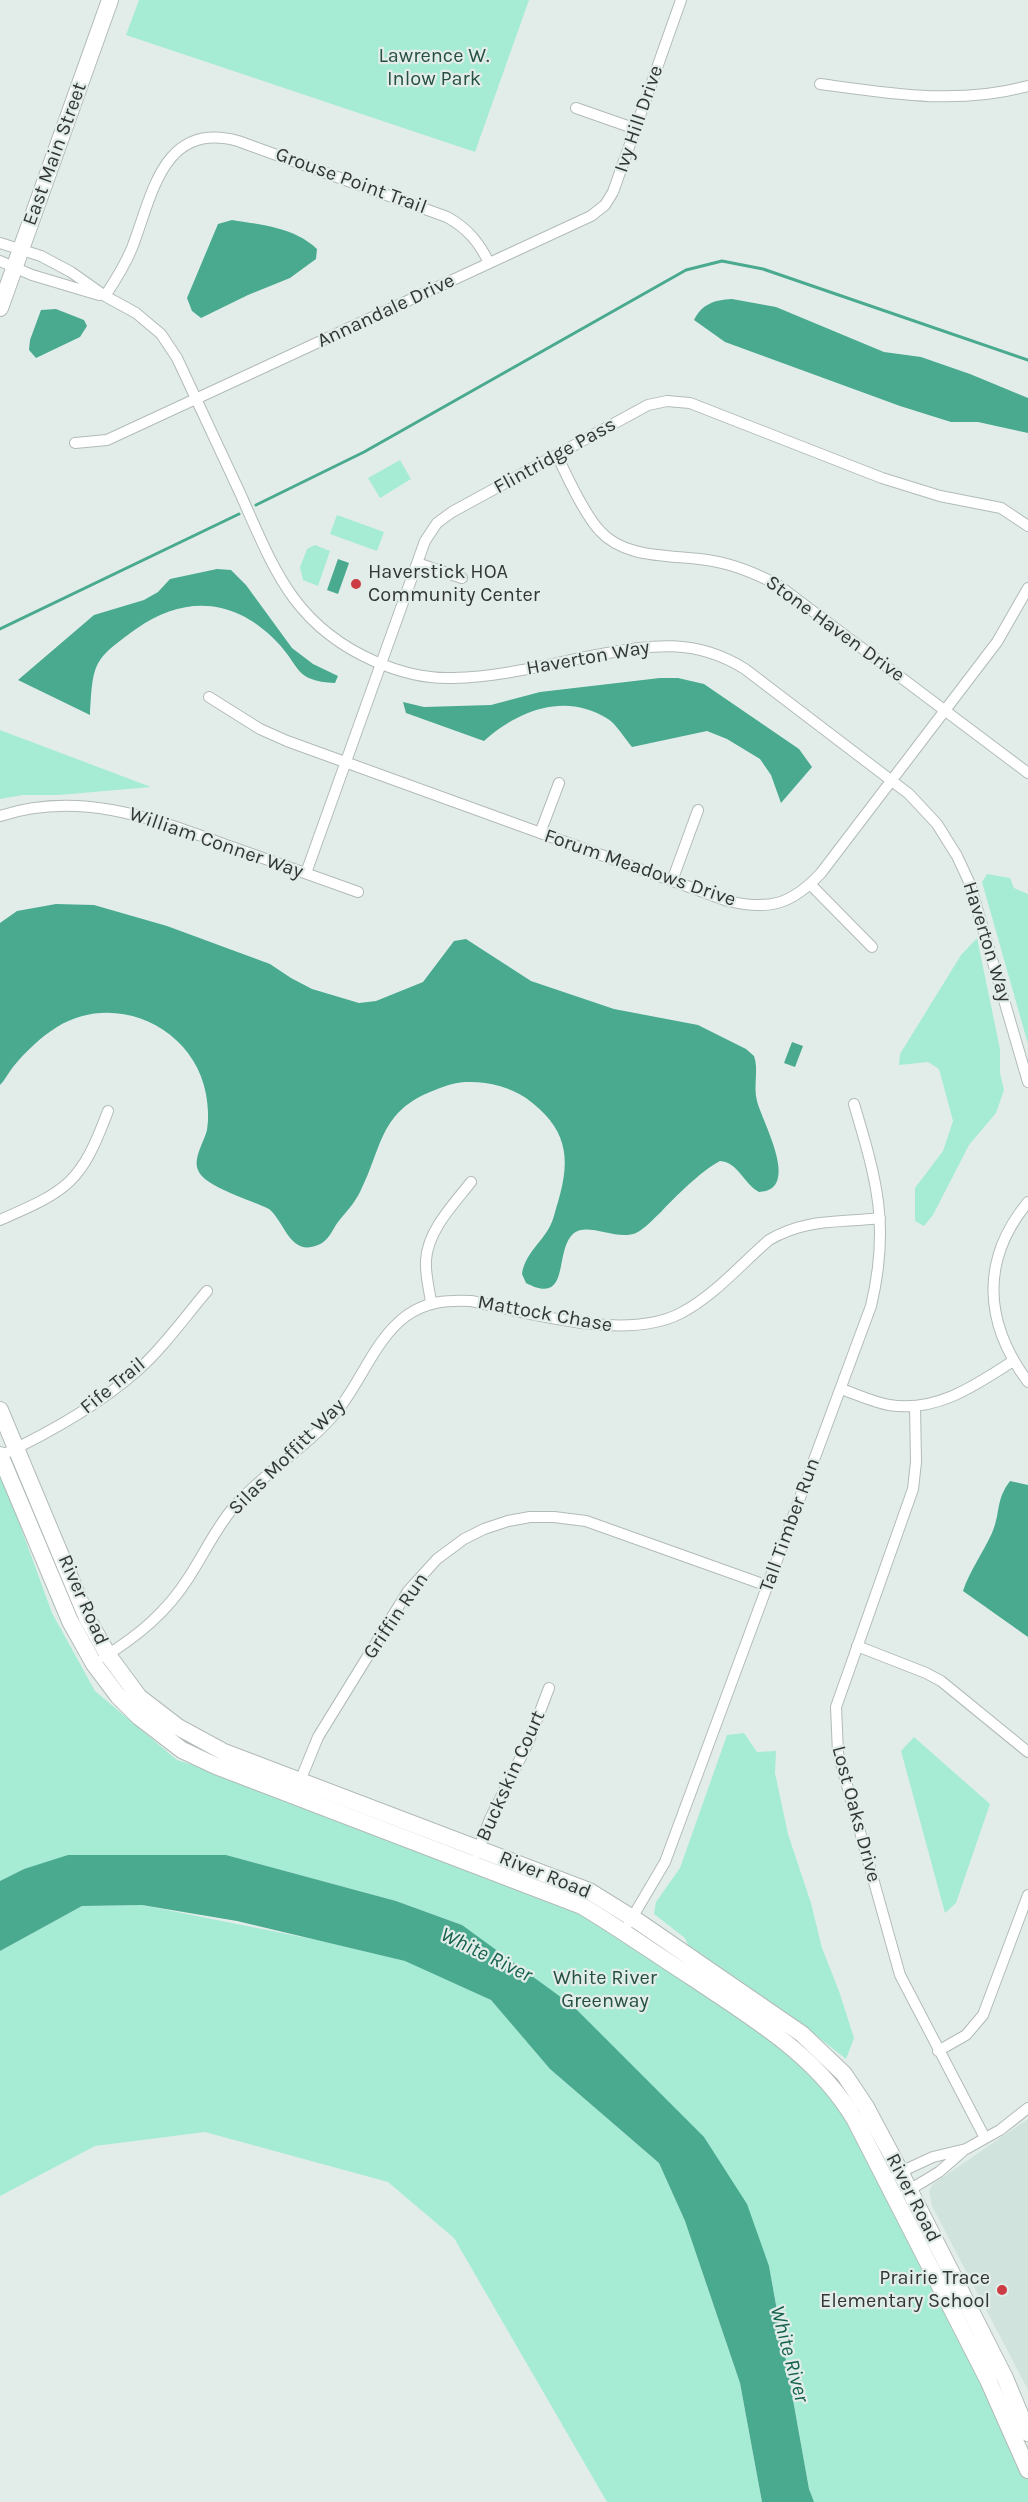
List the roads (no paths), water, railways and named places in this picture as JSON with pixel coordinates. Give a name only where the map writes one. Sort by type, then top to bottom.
[{"type":"main road","name":"East Main Street","points":[[0,308],[7,264],[21,249],[110,0]]},
{"type":"main road","name":"River Road","points":[[0,1410],[87,1618],[101,1659],[118,1696],[139,1717],[182,1750],[216,1766],[297,1788],[476,1856],[572,1901],[629,1924],[804,2056],[842,2098],[892,2175],[1005,2378],[1028,2433]]},
{"type":"main road","name":"River Road","points":[[0,1456],[70,1622],[101,1659]]},
{"type":"main road","name":"River Road","points":[[902,2194],[1028,2470]]},
{"type":"street","name":"Ivy Hill Drive","points":[[576,224],[596,212],[610,197],[636,129],[679,1]]},
{"type":"street","points":[[820,84],[938,98],[989,95],[1028,86]]},
{"type":"street","points":[[576,108],[636,129]]},
{"type":"street","name":"Grouse Point Trail","points":[[105,296],[132,248],[163,166],[180,150],[194,142],[216,138],[238,141],[440,213],[457,222],[470,233],[481,246],[489,263]]},
{"type":"street","name":"Annandale Drive","points":[[75,443],[107,440],[576,224]]},
{"type":"street","name":"Haverton Way","points":[[0,243],[41,256],[71,272],[105,296],[142,317],[161,334],[177,358],[270,561],[304,612],[346,648],[381,664],[418,675],[453,678],[493,674],[643,647],[678,645],[700,649],[719,655],[745,669],[891,781],[927,812],[948,840],[965,872],[1028,1082]]},
{"type":"street","name":"Haverton Way","points":[[7,264],[74,288],[105,296]]},
{"type":"street","name":"Flintridge Pass","points":[[306,873],[428,534],[441,519],[648,405],[662,402],[684,402],[912,489],[1001,508],[1028,526]]},
{"type":"street","name":"Stone Haven Drive","points":[[557,455],[592,521],[600,532],[614,543],[637,552],[721,562],[770,581],[799,599],[1028,773]]},
{"type":"street","points":[[417,562],[462,578]]},
{"type":"street","name":"Forum Meadows Drive","points":[[209,698],[271,734],[345,762],[728,901],[759,906],[783,902],[810,884],[1001,636],[1028,588]]},
{"type":"street","points":[[540,833],[559,783]]},
{"type":"street","name":"William Conner Way","points":[[0,816],[30,809],[54,807],[106,808],[128,811],[358,892]]},
{"type":"street","points":[[672,881],[698,810]]},
{"type":"street","points":[[810,884],[872,947]]},
{"type":"street","name":"Tall Timber Run","points":[[629,1924],[665,1862],[871,1306],[880,1260],[880,1218],[876,1183],[854,1104]]},
{"type":"street","points":[[0,1220],[37,1205],[68,1185],[89,1157],[108,1111]]},
{"type":"street","points":[[431,1302],[426,1258],[432,1238],[442,1219],[471,1182]]},
{"type":"street","points":[[1028,1202],[1008,1231],[999,1250],[994,1272],[996,1313],[1001,1335],[1013,1361],[1028,1382]]},
{"type":"street","name":"Mattock Chase","points":[[431,1302],[471,1301],[611,1327],[644,1325],[681,1313],[700,1301],[769,1240],[781,1233],[814,1223],[880,1218]]},
{"type":"street","name":"Fife Trail","points":[[0,1456],[59,1427],[95,1404],[138,1370],[207,1291]]},
{"type":"street","name":"Silas Moffitt Way","points":[[101,1659],[144,1630],[160,1616],[182,1588],[231,1510],[332,1417],[394,1328],[404,1318],[431,1302]]},
{"type":"street","points":[[841,1389],[888,1405],[915,1406],[942,1401],[967,1391],[1013,1361]]},
{"type":"street","name":"Lost Oaks Drive","points":[[915,1406],[916,1462],[913,1490],[836,1707],[838,1753],[900,1975],[985,2138]]},
{"type":"street","name":"Griffin Run","points":[[297,1788],[318,1737],[408,1591],[437,1559],[458,1543],[484,1529],[530,1517],[586,1521],[768,1586]]},
{"type":"street","points":[[857,1646],[941,1681],[1028,1752]]},
{"type":"street","name":"Buckskin Court","points":[[476,1856],[490,1819],[528,1743],[549,1688]]},
{"type":"street","points":[[938,2050],[966,2036],[983,2015],[1028,1895]]},
{"type":"street","points":[[902,2194],[939,2172],[966,2149],[1000,2130],[1028,2108]]},
{"type":"street","points":[[892,2175],[933,2157],[966,2149]]},
{"type":"water","points":[[232,220],[288,231],[317,249],[316,259],[290,278],[201,318],[192,311],[187,298],[218,224]]},
{"type":"water","points":[[732,299],[776,307],[884,352],[921,357],[1028,398],[1028,433],[978,422],[951,422],[900,406],[725,342],[694,320],[709,304]]},
{"type":"water","points":[[56,309],[84,320],[87,326],[80,337],[36,358],[29,350],[30,340],[41,310]]},
{"type":"water","points":[[338,559],[349,563],[338,594],[327,590]]},
{"type":"water","points":[[217,569],[231,570],[246,585],[292,648],[313,664],[338,676],[335,683],[321,682],[304,675],[276,641],[260,627],[226,609],[209,606],[173,610],[154,618],[111,648],[103,656],[95,673],[90,715],[18,680],[94,615],[144,600],[158,592],[170,579]]},
{"type":"water","points":[[660,678],[678,678],[704,684],[799,749],[812,767],[781,803],[771,775],[760,759],[727,739],[707,731],[632,747],[608,719],[592,711],[559,706],[527,713],[484,741],[406,713],[403,702],[424,707],[491,705],[540,692]]},
{"type":"water","points":[[56,904],[94,905],[167,926],[270,964],[312,989],[359,1003],[376,1001],[423,982],[454,941],[466,939],[531,981],[614,1009],[698,1025],[746,1049],[754,1056],[757,1101],[776,1154],[779,1168],[778,1180],[771,1188],[759,1192],[732,1165],[720,1161],[697,1177],[636,1233],[620,1235],[587,1229],[574,1233],[564,1251],[556,1282],[550,1288],[540,1288],[526,1283],[522,1274],[529,1255],[549,1228],[554,1215],[565,1170],[562,1144],[550,1120],[526,1098],[505,1087],[489,1083],[460,1083],[430,1092],[401,1110],[384,1134],[358,1196],[350,1208],[325,1241],[309,1247],[301,1246],[294,1242],[269,1209],[219,1187],[202,1176],[198,1170],[197,1160],[207,1130],[208,1112],[206,1094],[199,1070],[186,1050],[169,1034],[149,1022],[126,1015],[103,1013],[80,1017],[57,1027],[39,1040],[18,1061],[0,1085],[0,923],[17,911]]},
{"type":"water","points":[[792,1042],[803,1046],[795,1067],[784,1063]]},
{"type":"water","points":[[1010,1481],[1028,1485],[1028,1637],[963,1591],[995,1526],[1002,1495]]},
{"type":"water","name":"White River","points":[[68,1855],[226,1855],[396,1901],[462,1925],[573,2006],[704,2137],[747,2204],[769,2266],[809,2489],[814,2502],[762,2502],[740,2383],[685,2221],[659,2163],[550,2069],[491,2000],[405,1961],[237,1921],[142,1905],[82,1906],[0,1951],[0,1881],[24,1869]]},
{"type":"waterway","points":[[256,505],[364,452],[686,270],[722,261],[763,269],[1028,360]]},
{"type":"waterway","points":[[0,629],[239,514]]},
{"type":"place","name":"Haverstick HOA Community Center","points":[[356,584]]},
{"type":"place","name":"Prairie Trace Elementary School","points":[[1002,2290]]},
{"type":"park label","name":"Lawrence W. Inlow Park","points":[[434,68]]},
{"type":"park label","name":"White River Greenway","points":[[605,1990]]}]
